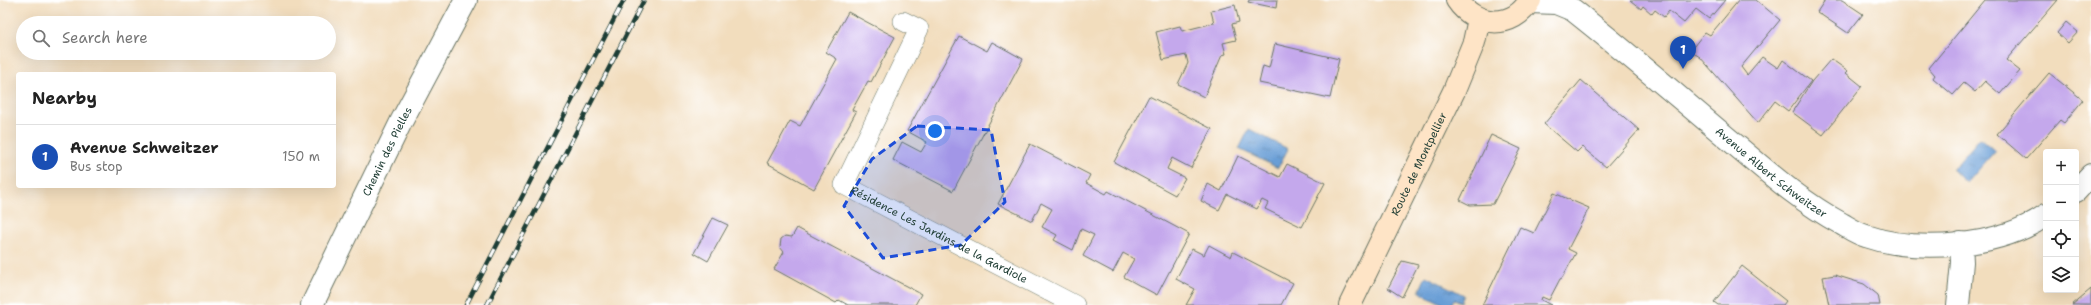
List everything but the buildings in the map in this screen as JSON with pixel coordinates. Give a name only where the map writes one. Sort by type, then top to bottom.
[{"type":"main road","points":[[1457,0],[1465,10],[1479,19],[1490,22],[1508,19],[1516,15],[1530,1]]},
{"type":"main road","name":"Route de Montpellier","points":[[1350,305],[1454,91],[1474,42],[1479,19]]},
{"type":"street","name":"Chemin des Pielles","points":[[312,305],[401,122],[466,0]]},
{"type":"street","name":"Avenue Albert Schweitzer","points":[[1530,1],[1556,3],[1573,10],[1815,210],[1865,236],[1910,246],[1961,243],[1991,239],[2033,224],[2043,217]]},
{"type":"street","points":[[2079,188],[2091,175]]},
{"type":"street","points":[[1958,305],[1962,262],[1961,243]]},
{"type":"lane","name":"Résidence Les Jardins de la Gardiole","points":[[903,21],[919,29],[844,185],[1075,305]]},
{"type":"highlighted area","points":[[917,126],[991,130],[1005,202],[961,245],[883,258],[844,206],[872,159]]},
{"type":"water","points":[[1249,129],[1288,149],[1278,168],[1239,149]]},
{"type":"water","points":[[1980,138],[1995,151],[1967,183],[1952,170]]},
{"type":"water","points":[[1426,276],[1464,295],[1461,302],[1454,299],[1451,305],[1445,305],[1419,292]]},
{"type":"railway","points":[[466,305],[624,0]]},
{"type":"railway","points":[[487,305],[644,0]]},
{"type":"place","name":"Avenue Schweitzer","points":[[1683,69]]}]
